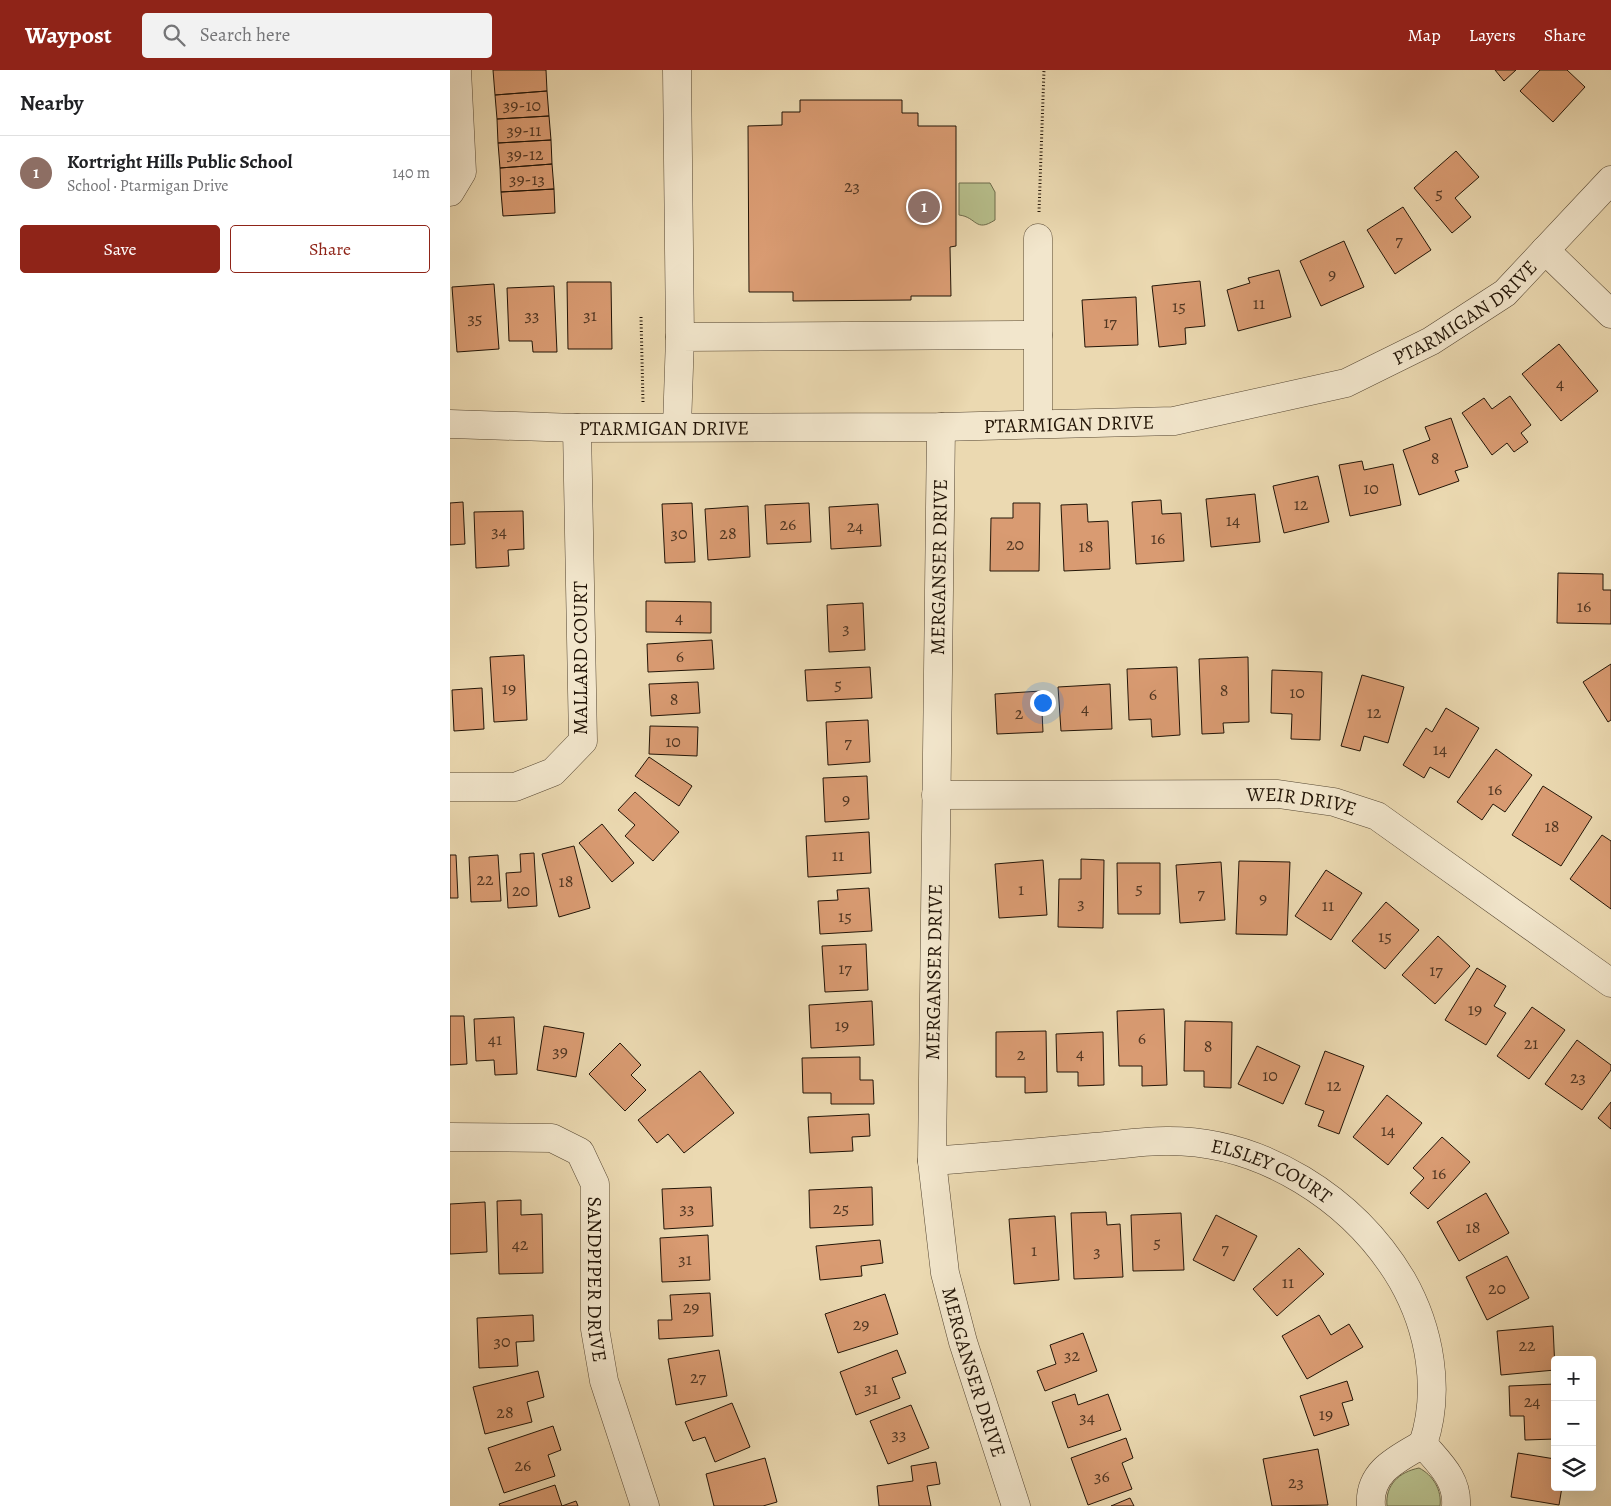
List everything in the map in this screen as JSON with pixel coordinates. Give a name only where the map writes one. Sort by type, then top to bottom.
[{"type":"street","points":[[450,192],[462,172],[457,70]]},
{"type":"street","points":[[677,70],[680,337],[677,427]]},
{"type":"street","name":"PTARMIGAN DRIVE","points":[[450,424],[577,428],[941,427],[1174,421],[1346,383],[1431,341],[1505,293],[1611,180]]},
{"type":"street","points":[[1038,238],[1038,424]]},
{"type":"street","points":[[1545,250],[1611,314]]},
{"type":"street","points":[[680,337],[1038,335]]},
{"type":"street","name":"MERGANSER DRIVE","points":[[941,427],[932,1161],[945,1273],[963,1342],[1016,1506]]},
{"type":"street","name":"MALLARD COURT","points":[[450,787],[514,787],[552,772],[583,741],[577,428]]},
{"type":"street","name":"WEIR DRIVE","points":[[936,795],[1278,794],[1334,802],[1377,816],[1611,983]]},
{"type":"street","name":"SANDPIPER DRIVE","points":[[450,1136],[552,1138],[580,1152],[595,1184],[594,1329],[604,1381],[645,1506]]},
{"type":"street","name":"ELSLEY COURT","points":[[932,1161],[1166,1141],[1205,1144],[1244,1153],[1303,1180],[1338,1205],[1369,1234],[1395,1269],[1416,1308],[1431,1367],[1431,1412],[1423,1444]]},
{"type":"street","points":[[1371,1506],[1370,1496],[1374,1482],[1382,1470],[1423,1444],[1453,1482],[1457,1496],[1456,1506]]},
{"type":"path","points":[[1038,238],[1044,70]]},
{"type":"path","points":[[641,317],[643,427]]},
{"type":"green space","points":[[959,183],[990,183],[995,192],[995,220],[988,224],[980,225],[965,216],[959,215]]},
{"type":"green space","points":[[1419,1468],[1436,1484],[1440,1494],[1440,1506],[1387,1506],[1388,1492],[1395,1481],[1405,1473]]},
{"type":"building","points":[[493,70],[546,70],[547,91],[495,95]]},
{"type":"building","points":[[1495,70],[1516,70],[1504,81]]},
{"type":"building","points":[[1540,70],[1567,70],[1585,87],[1553,122],[1520,91]]},
{"type":"building","points":[[547,91],[549,116],[497,119],[495,95]]},
{"type":"building","points":[[800,100],[902,100],[902,113],[918,113],[918,126],[956,126],[956,246],[950,247],[951,296],[911,296],[911,300],[793,301],[793,292],[749,292],[748,126],[782,125],[782,112],[800,112]]},
{"type":"building","points":[[549,116],[551,140],[498,143],[497,119]]},
{"type":"building","points":[[551,140],[552,164],[500,168],[498,143]]},
{"type":"building","points":[[1456,151],[1479,177],[1455,198],[1471,217],[1452,233],[1414,188]]},
{"type":"building","points":[[552,164],[554,189],[501,192],[500,168]]},
{"type":"building","points":[[554,189],[555,213],[503,216],[501,192]]},
{"type":"building","points":[[1403,207],[1431,250],[1395,274],[1367,230]]},
{"type":"building","points":[[1344,241],[1364,287],[1321,306],[1300,261]]},
{"type":"building","points":[[1279,270],[1291,317],[1238,331],[1227,290],[1250,283],[1248,278]]},
{"type":"building","points":[[1200,281],[1205,326],[1185,328],[1186,344],[1159,347],[1152,286]]},
{"type":"building","points":[[567,282],[611,282],[612,349],[568,349]]},
{"type":"building","points":[[494,284],[499,349],[457,352],[452,287]]},
{"type":"building","points":[[554,286],[557,352],[533,352],[532,341],[509,341],[507,288]]},
{"type":"building","points":[[1136,297],[1138,345],[1085,347],[1082,300]]},
{"type":"building","points":[[1559,344],[1598,391],[1561,421],[1522,374]]},
{"type":"building","points":[[1510,396],[1531,425],[1521,433],[1528,442],[1514,452],[1507,443],[1492,455],[1462,413],[1484,398],[1492,409]]},
{"type":"building","points":[[1451,418],[1468,467],[1455,471],[1459,481],[1419,495],[1403,450],[1430,440],[1425,427]]},
{"type":"building","points":[[1362,461],[1364,470],[1393,464],[1401,505],[1350,516],[1339,465]]},
{"type":"building","points":[[1318,476],[1329,522],[1284,533],[1273,486]]},
{"type":"building","points":[[1255,494],[1260,542],[1211,547],[1206,499]]},
{"type":"building","points":[[1161,500],[1162,514],[1181,513],[1184,561],[1136,564],[1132,502]]},
{"type":"building","points":[[463,502],[465,544],[450,545],[450,503]]},
{"type":"building","points":[[692,503],[695,562],[665,563],[662,504]]},
{"type":"building","points":[[809,503],[811,542],[767,544],[765,505]]},
{"type":"building","points":[[1013,503],[1040,503],[1039,571],[990,571],[991,518],[1013,518]]},
{"type":"building","points":[[878,504],[881,546],[831,549],[829,507]]},
{"type":"building","points":[[1087,504],[1088,522],[1108,521],[1110,569],[1064,571],[1061,505]]},
{"type":"building","points":[[748,506],[750,557],[708,560],[705,509]]},
{"type":"building","points":[[523,511],[524,549],[508,550],[509,566],[476,568],[474,512]]},
{"type":"building","points":[[1558,573],[1603,574],[1603,590],[1611,590],[1611,624],[1557,623]]},
{"type":"building","points":[[646,601],[711,602],[711,633],[646,632]]},
{"type":"building","points":[[863,603],[865,650],[829,652],[827,605]]},
{"type":"building","points":[[712,640],[714,669],[648,672],[647,644]]},
{"type":"building","points":[[524,655],[527,720],[494,722],[490,657]]},
{"type":"building","points":[[1248,657],[1249,722],[1223,723],[1224,733],[1202,734],[1199,659]]},
{"type":"building","points":[[1611,664],[1611,720],[1608,722],[1583,682]]},
{"type":"building","points":[[870,667],[872,698],[807,701],[805,670]]},
{"type":"building","points":[[1177,667],[1180,735],[1152,737],[1151,719],[1129,720],[1127,669]]},
{"type":"building","points":[[1272,670],[1322,672],[1320,740],[1291,739],[1292,714],[1271,713]]},
{"type":"building","points":[[1362,675],[1404,687],[1388,743],[1364,736],[1360,751],[1341,746]]},
{"type":"building","points":[[698,682],[700,713],[651,716],[649,684]]},
{"type":"building","points":[[1110,684],[1112,729],[1061,731],[1058,687]]},
{"type":"building","points":[[482,688],[484,729],[454,731],[452,690]]},
{"type":"building","points":[[1041,691],[1043,732],[997,734],[995,694]]},
{"type":"building","points":[[1446,708],[1479,728],[1449,778],[1430,767],[1424,778],[1403,765],[1426,728],[1432,732]]},
{"type":"building","points":[[868,720],[870,762],[828,765],[826,722]]},
{"type":"building","points":[[650,726],[698,727],[697,756],[649,754]]},
{"type":"building","points":[[1496,749],[1532,775],[1505,812],[1493,804],[1482,820],[1457,802]]},
{"type":"building","points":[[649,757],[692,786],[679,806],[635,776]]},
{"type":"building","points":[[867,776],[869,819],[825,822],[823,778]]},
{"type":"building","points":[[1543,786],[1592,817],[1561,866],[1512,835]]},
{"type":"building","points":[[635,792],[679,832],[653,861],[625,836],[635,825],[618,810]]},
{"type":"building","points":[[602,824],[634,863],[612,882],[579,843]]},
{"type":"building","points":[[869,832],[871,873],[808,877],[806,836]]},
{"type":"building","points":[[1602,835],[1611,841],[1611,909],[1570,879]]},
{"type":"building","points":[[574,846],[590,908],[559,917],[542,854]]},
{"type":"building","points":[[534,853],[537,906],[508,908],[506,873],[521,872],[520,854]]},
{"type":"building","points":[[450,855],[456,855],[458,898],[450,898]]},
{"type":"building","points":[[498,855],[501,901],[471,902],[469,857]]},
{"type":"building","points":[[1081,859],[1104,860],[1103,928],[1058,927],[1059,879],[1081,879]]},
{"type":"building","points":[[1043,860],[1047,915],[999,918],[995,864]]},
{"type":"building","points":[[1239,861],[1290,862],[1287,935],[1236,934]]},
{"type":"building","points":[[1221,862],[1225,920],[1180,923],[1176,865]]},
{"type":"building","points":[[1117,863],[1160,863],[1160,914],[1118,914]]},
{"type":"building","points":[[1326,870],[1362,893],[1331,940],[1295,916]]},
{"type":"building","points":[[869,888],[872,931],[820,934],[818,901],[838,900],[837,890]]},
{"type":"building","points":[[1386,902],[1419,930],[1385,969],[1352,941]]},
{"type":"building","points":[[1438,936],[1470,966],[1435,1004],[1402,975]]},
{"type":"building","points":[[866,944],[868,990],[825,992],[822,946]]},
{"type":"building","points":[[1477,968],[1506,986],[1494,1006],[1506,1013],[1486,1045],[1445,1020]]},
{"type":"building","points":[[872,1001],[874,1045],[811,1048],[809,1005]]},
{"type":"building","points":[[1532,1007],[1565,1030],[1529,1079],[1497,1056]]},
{"type":"building","points":[[1164,1009],[1167,1085],[1142,1086],[1142,1066],[1119,1066],[1117,1011]]},
{"type":"building","points":[[450,1016],[464,1016],[467,1064],[450,1065]]},
{"type":"building","points":[[514,1017],[517,1074],[495,1075],[494,1060],[476,1061],[474,1019]]},
{"type":"building","points":[[1185,1021],[1232,1022],[1231,1088],[1204,1087],[1204,1071],[1184,1071]]},
{"type":"building","points":[[544,1026],[584,1033],[576,1077],[537,1070]]},
{"type":"building","points":[[1046,1031],[1047,1092],[1025,1093],[1025,1077],[996,1077],[996,1032]]},
{"type":"building","points":[[1103,1032],[1104,1085],[1078,1086],[1078,1072],[1057,1072],[1056,1034]]},
{"type":"building","points":[[1577,1040],[1611,1065],[1611,1070],[1582,1110],[1545,1084]]},
{"type":"building","points":[[620,1043],[641,1065],[631,1075],[646,1090],[625,1111],[589,1074]]},
{"type":"building","points":[[1257,1046],[1300,1066],[1283,1104],[1238,1084]]},
{"type":"building","points":[[1325,1051],[1364,1066],[1339,1134],[1318,1126],[1324,1111],[1305,1104]]},
{"type":"building","points":[[860,1057],[860,1080],[873,1080],[874,1104],[831,1104],[831,1093],[803,1093],[802,1058]]},
{"type":"building","points":[[700,1071],[734,1113],[684,1153],[668,1134],[657,1143],[638,1120]]},
{"type":"building","points":[[1387,1095],[1422,1123],[1388,1165],[1353,1137]]},
{"type":"building","points":[[1611,1102],[1611,1129],[1598,1118]]},
{"type":"building","points":[[869,1114],[870,1136],[852,1137],[853,1151],[810,1153],[808,1117]]},
{"type":"building","points":[[1442,1137],[1470,1162],[1428,1209],[1410,1193],[1424,1178],[1413,1168]]},
{"type":"building","points":[[711,1187],[713,1226],[664,1229],[662,1189]]},
{"type":"building","points":[[872,1187],[873,1225],[810,1228],[809,1190]]},
{"type":"building","points":[[1486,1193],[1509,1233],[1459,1261],[1437,1222]]},
{"type":"building","points":[[521,1200],[521,1215],[542,1214],[543,1273],[499,1274],[497,1201]]},
{"type":"building","points":[[485,1202],[487,1252],[450,1254],[450,1204]]},
{"type":"building","points":[[1106,1212],[1107,1225],[1120,1224],[1123,1277],[1074,1279],[1071,1213]]},
{"type":"building","points":[[1181,1213],[1184,1270],[1133,1271],[1131,1215]]},
{"type":"building","points":[[1216,1215],[1257,1236],[1234,1281],[1193,1260]]},
{"type":"building","points":[[1055,1216],[1059,1280],[1014,1284],[1009,1219]]},
{"type":"building","points":[[708,1235],[710,1280],[662,1282],[660,1238]]},
{"type":"building","points":[[880,1240],[883,1263],[861,1266],[862,1276],[820,1280],[816,1246]]},
{"type":"building","points":[[1299,1248],[1324,1274],[1277,1316],[1253,1289]]},
{"type":"building","points":[[1507,1256],[1529,1298],[1487,1320],[1466,1277]]},
{"type":"building","points":[[710,1293],[713,1336],[659,1339],[658,1320],[672,1320],[670,1295]]},
{"type":"building","points":[[885,1294],[898,1334],[838,1353],[825,1314]]},
{"type":"building","points":[[533,1315],[534,1341],[516,1342],[518,1366],[479,1368],[477,1318]]},
{"type":"building","points":[[1319,1315],[1331,1335],[1349,1324],[1363,1347],[1307,1379],[1282,1336]]},
{"type":"building","points":[[1553,1326],[1554,1356],[1551,1356],[1551,1370],[1501,1375],[1497,1331]]},
{"type":"building","points":[[1083,1333],[1097,1371],[1045,1391],[1037,1371],[1056,1364],[1050,1345]]},
{"type":"building","points":[[719,1350],[727,1396],[676,1405],[668,1359]]},
{"type":"building","points":[[897,1350],[906,1373],[892,1378],[900,1398],[856,1415],[840,1372]]},
{"type":"building","points":[[538,1371],[544,1397],[527,1402],[532,1422],[485,1434],[473,1387]]},
{"type":"building","points":[[1347,1381],[1353,1400],[1342,1403],[1349,1425],[1314,1436],[1300,1396]]},
{"type":"building","points":[[1551,1384],[1551,1439],[1525,1440],[1524,1416],[1510,1416],[1509,1386]]},
{"type":"building","points":[[1075,1394],[1078,1405],[1108,1394],[1121,1430],[1068,1448],[1052,1402]]},
{"type":"building","points":[[732,1403],[750,1447],[715,1462],[705,1437],[693,1441],[685,1422]]},
{"type":"building","points":[[911,1405],[929,1448],[888,1464],[870,1421]]},
{"type":"building","points":[[553,1426],[561,1450],[548,1455],[555,1476],[504,1493],[488,1448]]},
{"type":"building","points":[[1126,1438],[1133,1458],[1122,1463],[1132,1489],[1088,1505],[1071,1458]]},
{"type":"building","points":[[1318,1449],[1328,1505],[1272,1506],[1263,1459]]},
{"type":"building","points":[[1518,1453],[1551,1458],[1551,1491],[1561,1491],[1559,1505],[1511,1497]]},
{"type":"building","points":[[765,1458],[777,1502],[763,1506],[714,1506],[706,1474]]},
{"type":"building","points":[[936,1462],[940,1484],[927,1486],[931,1506],[879,1506],[877,1486],[913,1481],[911,1466]]},
{"type":"building","points":[[555,1485],[562,1506],[500,1506],[499,1504]]},
{"type":"building","points":[[1130,1498],[1134,1506],[1111,1506]]},
{"type":"building","points":[[576,1501],[578,1506],[562,1506]]},
{"type":"place","name":"Kortright Hills Public School","points":[[924,207]]}]
